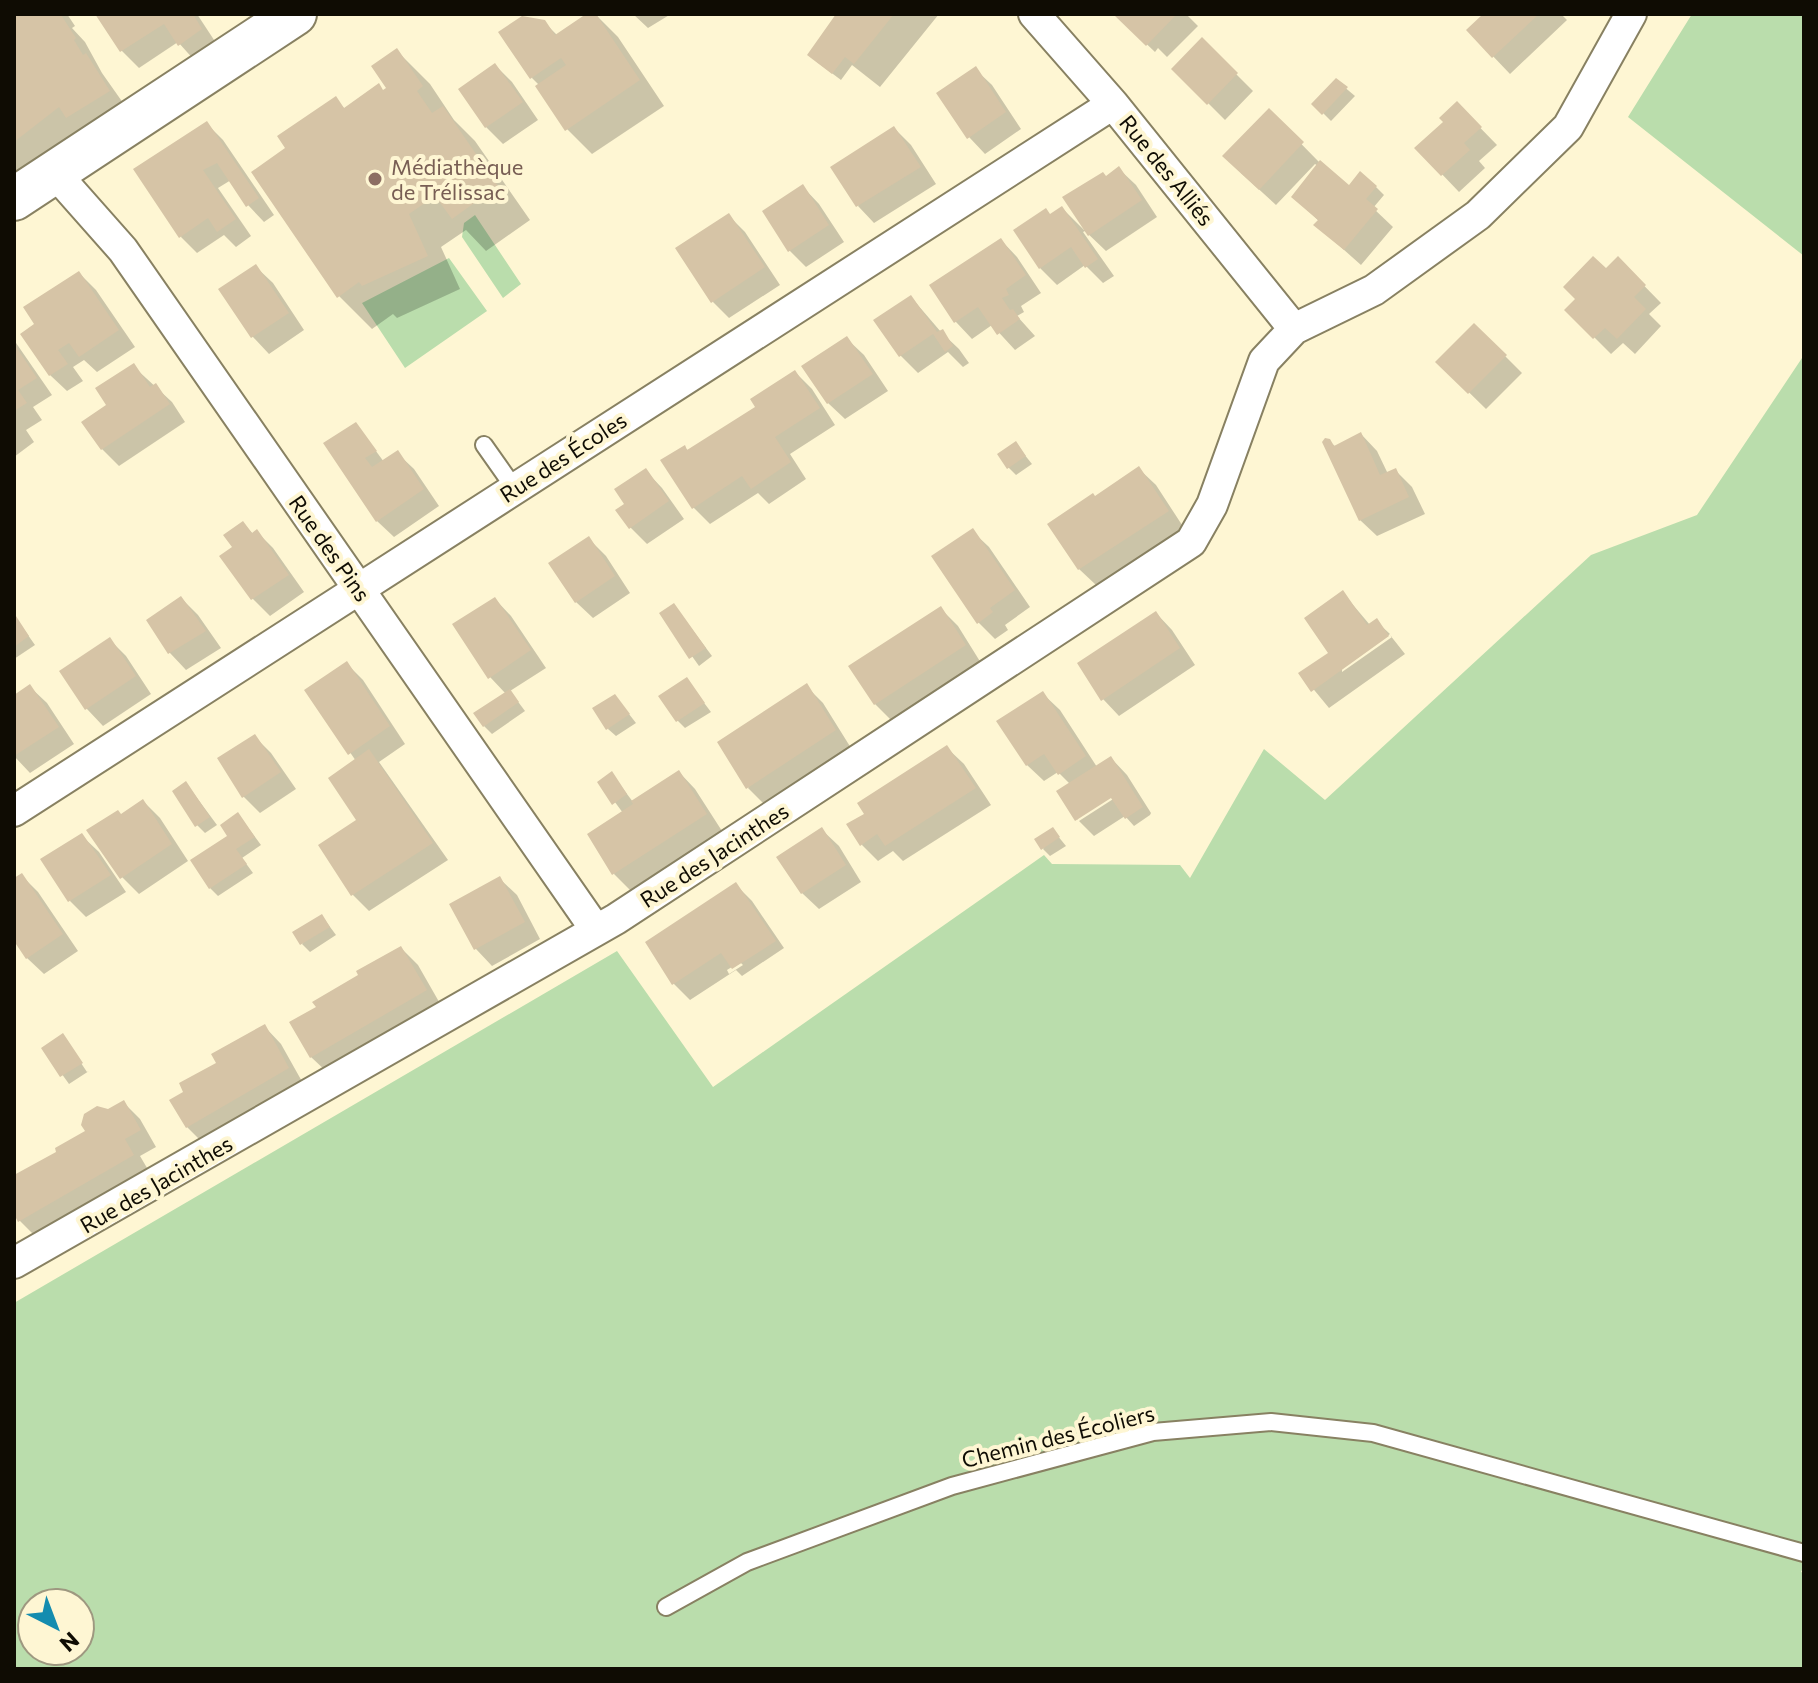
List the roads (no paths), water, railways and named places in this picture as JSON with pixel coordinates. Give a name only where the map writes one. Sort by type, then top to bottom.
[{"type":"main road","points":[[14,199],[295,14]]},
{"type":"street","name":"Rue des Alliés","points":[[1034,14],[1113,104],[1294,329]]},
{"type":"street","points":[[1294,329],[1374,290],[1478,215],[1568,127],[1631,14]]},
{"type":"street","name":"Rue des Écoles","points":[[14,811],[1113,104]]},
{"type":"street","name":"Rue des Pins","points":[[54,172],[123,250],[596,930]]},
{"type":"street","name":"Rue des Jacinthes","points":[[15,1264],[596,930],[1191,542],[1212,505],[1264,361],[1294,329]]},
{"type":"lane","points":[[484,445],[515,489]]},
{"type":"lane","name":"Chemin des Écoliers","points":[[666,1607],[747,1562],[952,1486],[1153,1432],[1271,1422],[1373,1433],[1804,1553]]},
{"type":"place","name":"Médiathèque de Trélissac","points":[[375,179]]}]
